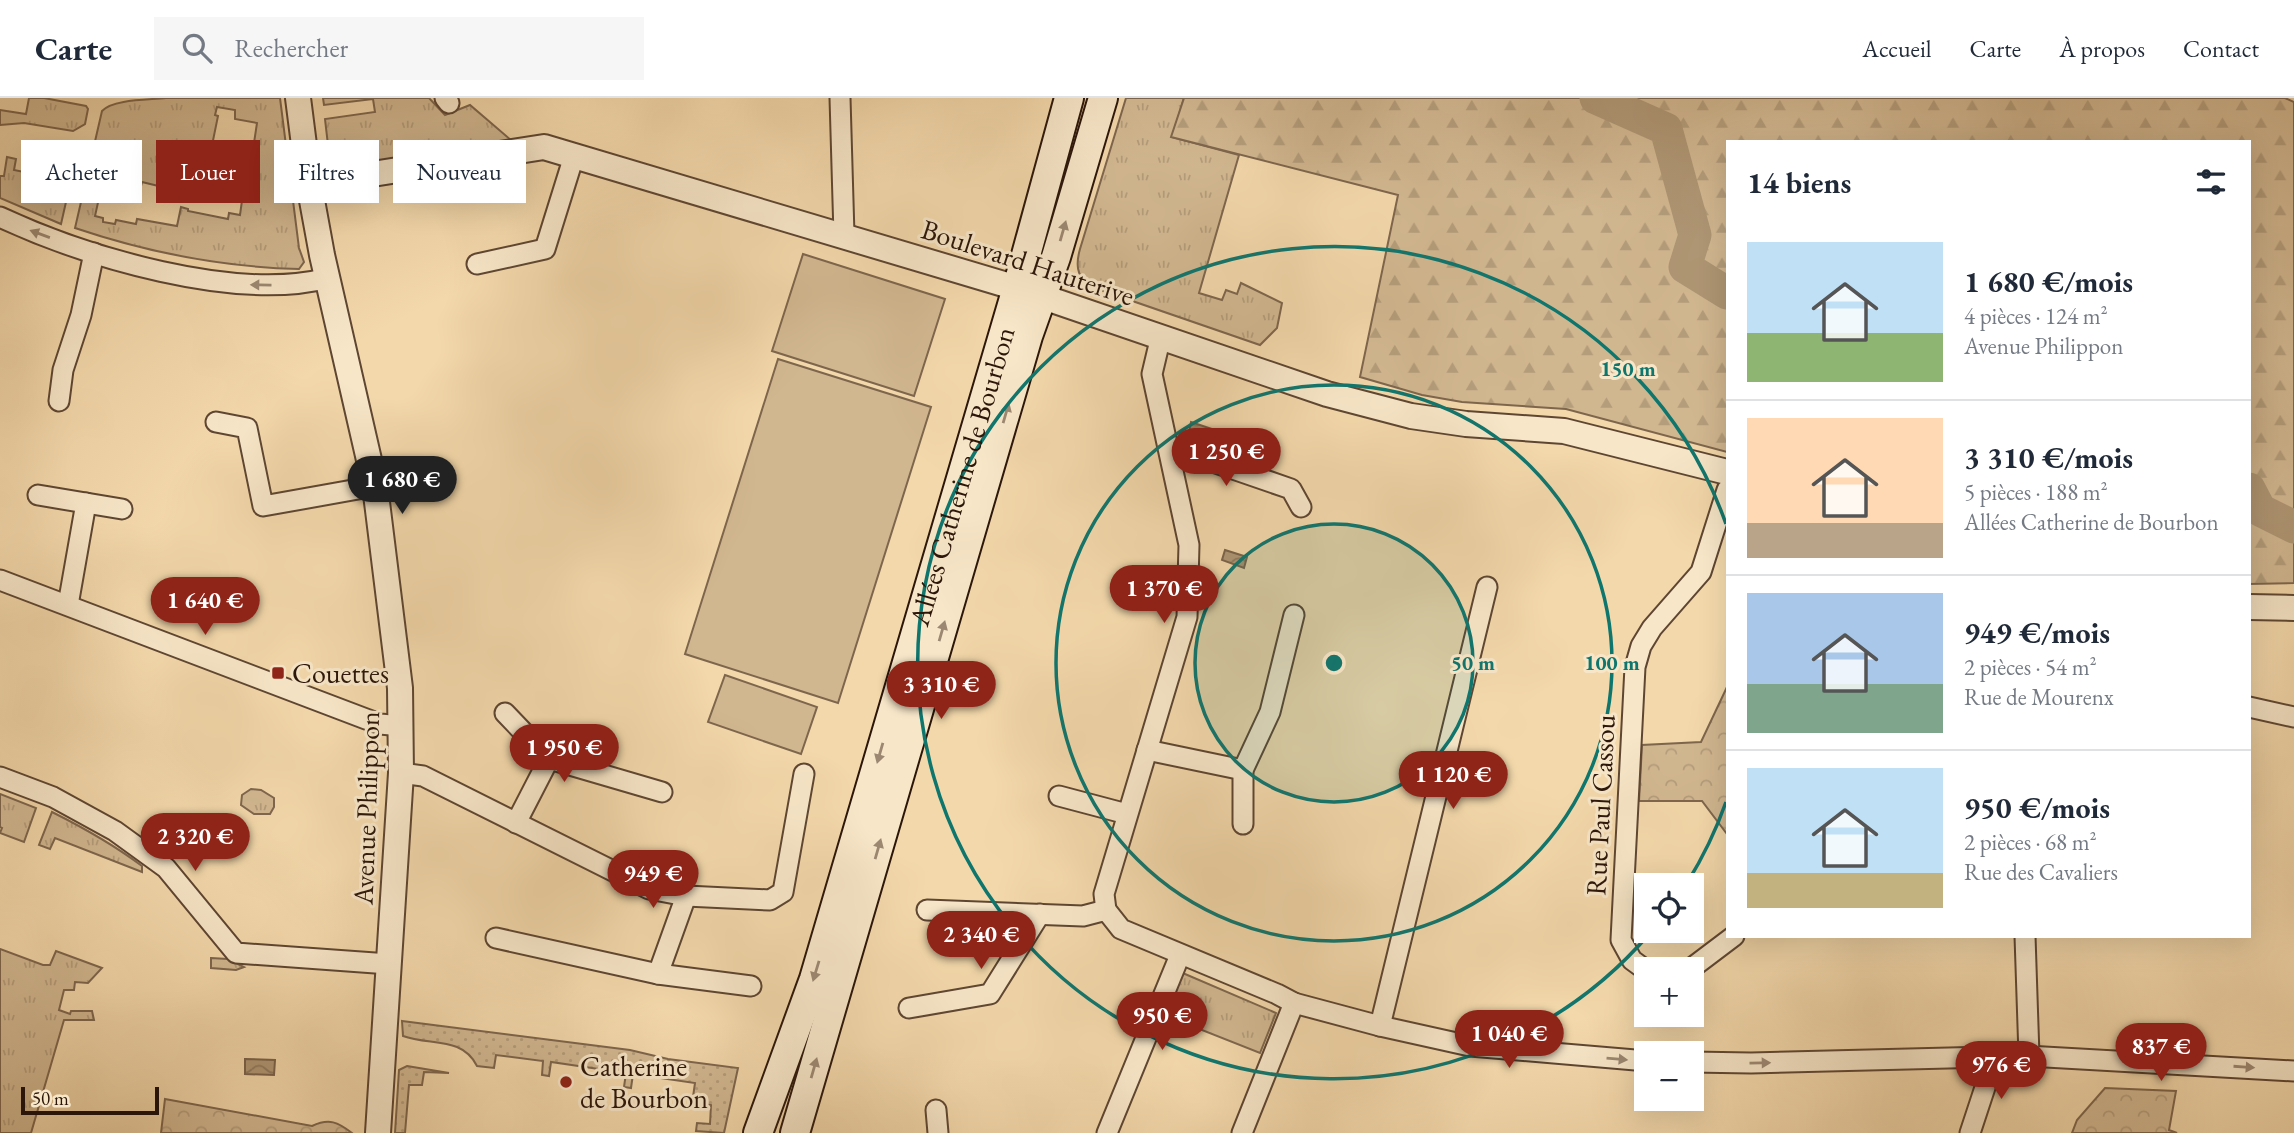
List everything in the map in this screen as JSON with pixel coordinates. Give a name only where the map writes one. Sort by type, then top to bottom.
[{"type":"main road","name":"Allées Catherine de Bourbon","points":[[795,1133],[1029,292],[1069,98]]},
{"type":"main road","name":"Allées Catherine de Bourbon","points":[[758,1133],[814,979],[1029,292],[1056,257],[1103,98]]},
{"type":"street","name":"Avenue Philippon","points":[[298,98],[303,140]]},
{"type":"street","points":[[840,98],[844,235]]},
{"type":"street","name":"Boulevard Hauterive","points":[[379,173],[544,148],[1029,292],[1326,394],[1411,416],[1466,424],[1564,430],[1726,472]]},
{"type":"street","points":[[477,264],[545,249],[574,156]]},
{"type":"street","name":"Avenue Philippon","points":[[313,203],[375,486],[400,688],[401,773],[378,1133]]},
{"type":"street","points":[[0,217],[27,230],[94,253],[154,269],[239,284],[295,285],[328,278]]},
{"type":"street","points":[[59,401],[63,370],[81,315],[94,253]]},
{"type":"street","points":[[1161,336],[1152,374],[1189,545],[1187,617],[1104,894],[1106,910],[1121,929],[1294,1003],[1470,1046],[1634,1060]]},
{"type":"street","points":[[216,422],[247,428],[263,506],[375,486]]},
{"type":"street","points":[[1169,447],[1291,489],[1301,507]]},
{"type":"street","name":"Rue Paul Cassou","points":[[1634,961],[1621,940],[1635,667],[1641,646],[1652,628],[1701,572],[1726,493]]},
{"type":"street","points":[[38,495],[122,509]]},
{"type":"street","points":[[68,606],[86,503]]},
{"type":"street","points":[[0,580],[366,719],[380,724],[402,726]]},
{"type":"street","points":[[1380,1026],[1487,587]]},
{"type":"street","points":[[2251,607],[2294,608]]},
{"type":"street","points":[[1242,824],[1243,770],[1270,712],[1294,615]]},
{"type":"street","points":[[2251,707],[2294,717]]},
{"type":"street","points":[[505,713],[549,759],[662,792]]},
{"type":"street","points":[[1147,750],[1243,770]]},
{"type":"street","points":[[516,824],[549,759]]},
{"type":"street","points":[[401,773],[423,776],[649,889],[686,896],[770,900],[783,892],[804,774]]},
{"type":"street","points":[[0,777],[53,797],[115,831],[166,868],[236,953],[389,964]]},
{"type":"street","points":[[1059,796],[1128,814]]},
{"type":"street","points":[[659,974],[686,896]]},
{"type":"street","points":[[927,911],[1083,916],[1106,910]]},
{"type":"street","points":[[909,1008],[990,994],[1040,914]]},
{"type":"street","points":[[496,938],[659,974],[751,986]]},
{"type":"street","points":[[1704,959],[1731,938]]},
{"type":"street","points":[[2025,938],[2029,1056]]},
{"type":"street","points":[[1107,1133],[1180,955]]},
{"type":"street","points":[[1242,1133],[1294,1003]]},
{"type":"street","points":[[1704,1062],[2029,1056],[2294,1071]]},
{"type":"street","points":[[1970,1133],[1994,1057]]},
{"type":"street","points":[[936,1110],[938,1133]]},
{"type":"green space","points":[[29,98],[86,106],[88,109],[85,124],[73,131],[24,123],[0,125],[0,110],[26,114]]},
{"type":"green space","points":[[166,98],[280,98],[285,140],[274,140],[274,203],[293,203],[299,248],[304,262],[299,269],[213,262],[130,245],[75,228],[81,203],[98,203],[95,216],[103,218],[103,222],[115,224],[116,220],[136,224],[137,219],[177,226],[181,207],[188,211],[228,219],[229,213],[240,215],[242,203],[260,203],[260,140],[254,140],[257,123],[235,119],[235,110],[217,107],[213,140],[156,140],[156,185],[142,182],[142,140],[95,140],[102,111],[123,102]]},
{"type":"green space","points":[[323,98],[429,98],[445,115],[470,105],[511,140],[393,140],[393,161],[379,163],[379,140],[327,140],[325,119],[375,112],[373,99],[324,105]]},
{"type":"green space","points":[[1126,98],[1184,98],[1172,137],[1239,155],[1199,293],[1222,300],[1226,290],[1237,294],[1241,283],[1282,303],[1277,328],[1260,345],[1089,286],[1082,278],[1078,269],[1079,254]]},
{"type":"green space","points":[[1184,98],[2285,98],[2294,102],[2294,583],[2251,584],[2251,140],[1726,140],[1726,452],[1566,409],[1462,402],[1422,395],[1360,377],[1398,195],[1171,137]]},
{"type":"green space","points":[[7,157],[16,159],[14,170],[21,171],[21,203],[66,203],[61,224],[0,198],[0,176],[4,176]]},
{"type":"green space","points":[[803,254],[945,299],[914,396],[772,351]]},
{"type":"green space","points":[[778,359],[931,407],[838,703],[685,654]]},
{"type":"green space","points":[[725,675],[817,707],[801,754],[708,722]]},
{"type":"green space","points":[[1726,689],[1726,833],[1702,801],[1639,801],[1642,745],[1701,742]]},
{"type":"green space","points":[[251,789],[261,790],[274,798],[274,807],[270,814],[254,814],[241,805],[242,795]]},
{"type":"green space","points":[[0,794],[36,808],[24,842],[0,833]]},
{"type":"green space","points":[[52,812],[121,851],[142,866],[142,872],[55,838],[50,849],[39,845]]},
{"type":"green space","points":[[0,949],[43,965],[50,965],[56,951],[102,968],[88,983],[75,982],[74,990],[64,990],[59,1010],[70,1014],[71,1011],[92,1011],[94,1020],[64,1020],[31,1133],[0,1133]]},
{"type":"green space","points":[[211,958],[228,959],[244,967],[236,970],[211,968]]},
{"type":"green space","points":[[1178,971],[1276,1013],[1260,1053],[1159,1013]]},
{"type":"green space","points":[[402,1021],[630,1050],[668,1059],[738,1068],[724,1133],[696,1131],[697,1123],[710,1124],[711,1105],[698,1103],[698,1097],[693,1097],[695,1083],[633,1074],[631,1088],[624,1087],[626,1073],[551,1062],[549,1076],[542,1075],[543,1061],[496,1055],[494,1068],[477,1066],[463,1050],[454,1046],[403,1036]]},
{"type":"green space","points":[[407,1066],[449,1073],[424,1072],[422,1085],[409,1085],[405,1133],[395,1133],[399,1070]]},
{"type":"green space","points":[[2105,1088],[2176,1091],[2169,1130],[2177,1133],[2072,1133],[2077,1120]]},
{"type":"green space","points":[[165,1099],[312,1126],[333,1122],[352,1133],[161,1133]]},
{"type":"water","points":[[1191,422],[1221,432],[1216,441],[1189,432]]},
{"type":"water","points":[[1225,550],[1247,557],[1244,568],[1222,560]]},
{"type":"water","points":[[245,1059],[275,1060],[274,1075],[245,1074]]},
{"type":"waterway","points":[[1596,98],[1666,129],[1695,235],[1685,267],[1726,292]]},
{"type":"waterway","points":[[2251,493],[2260,510],[2294,527]]},
{"type":"place","name":"Couettes","points":[[278,673]]},
{"type":"place","name":"Catherine de Bourbon","points":[[566,1082]]}]
